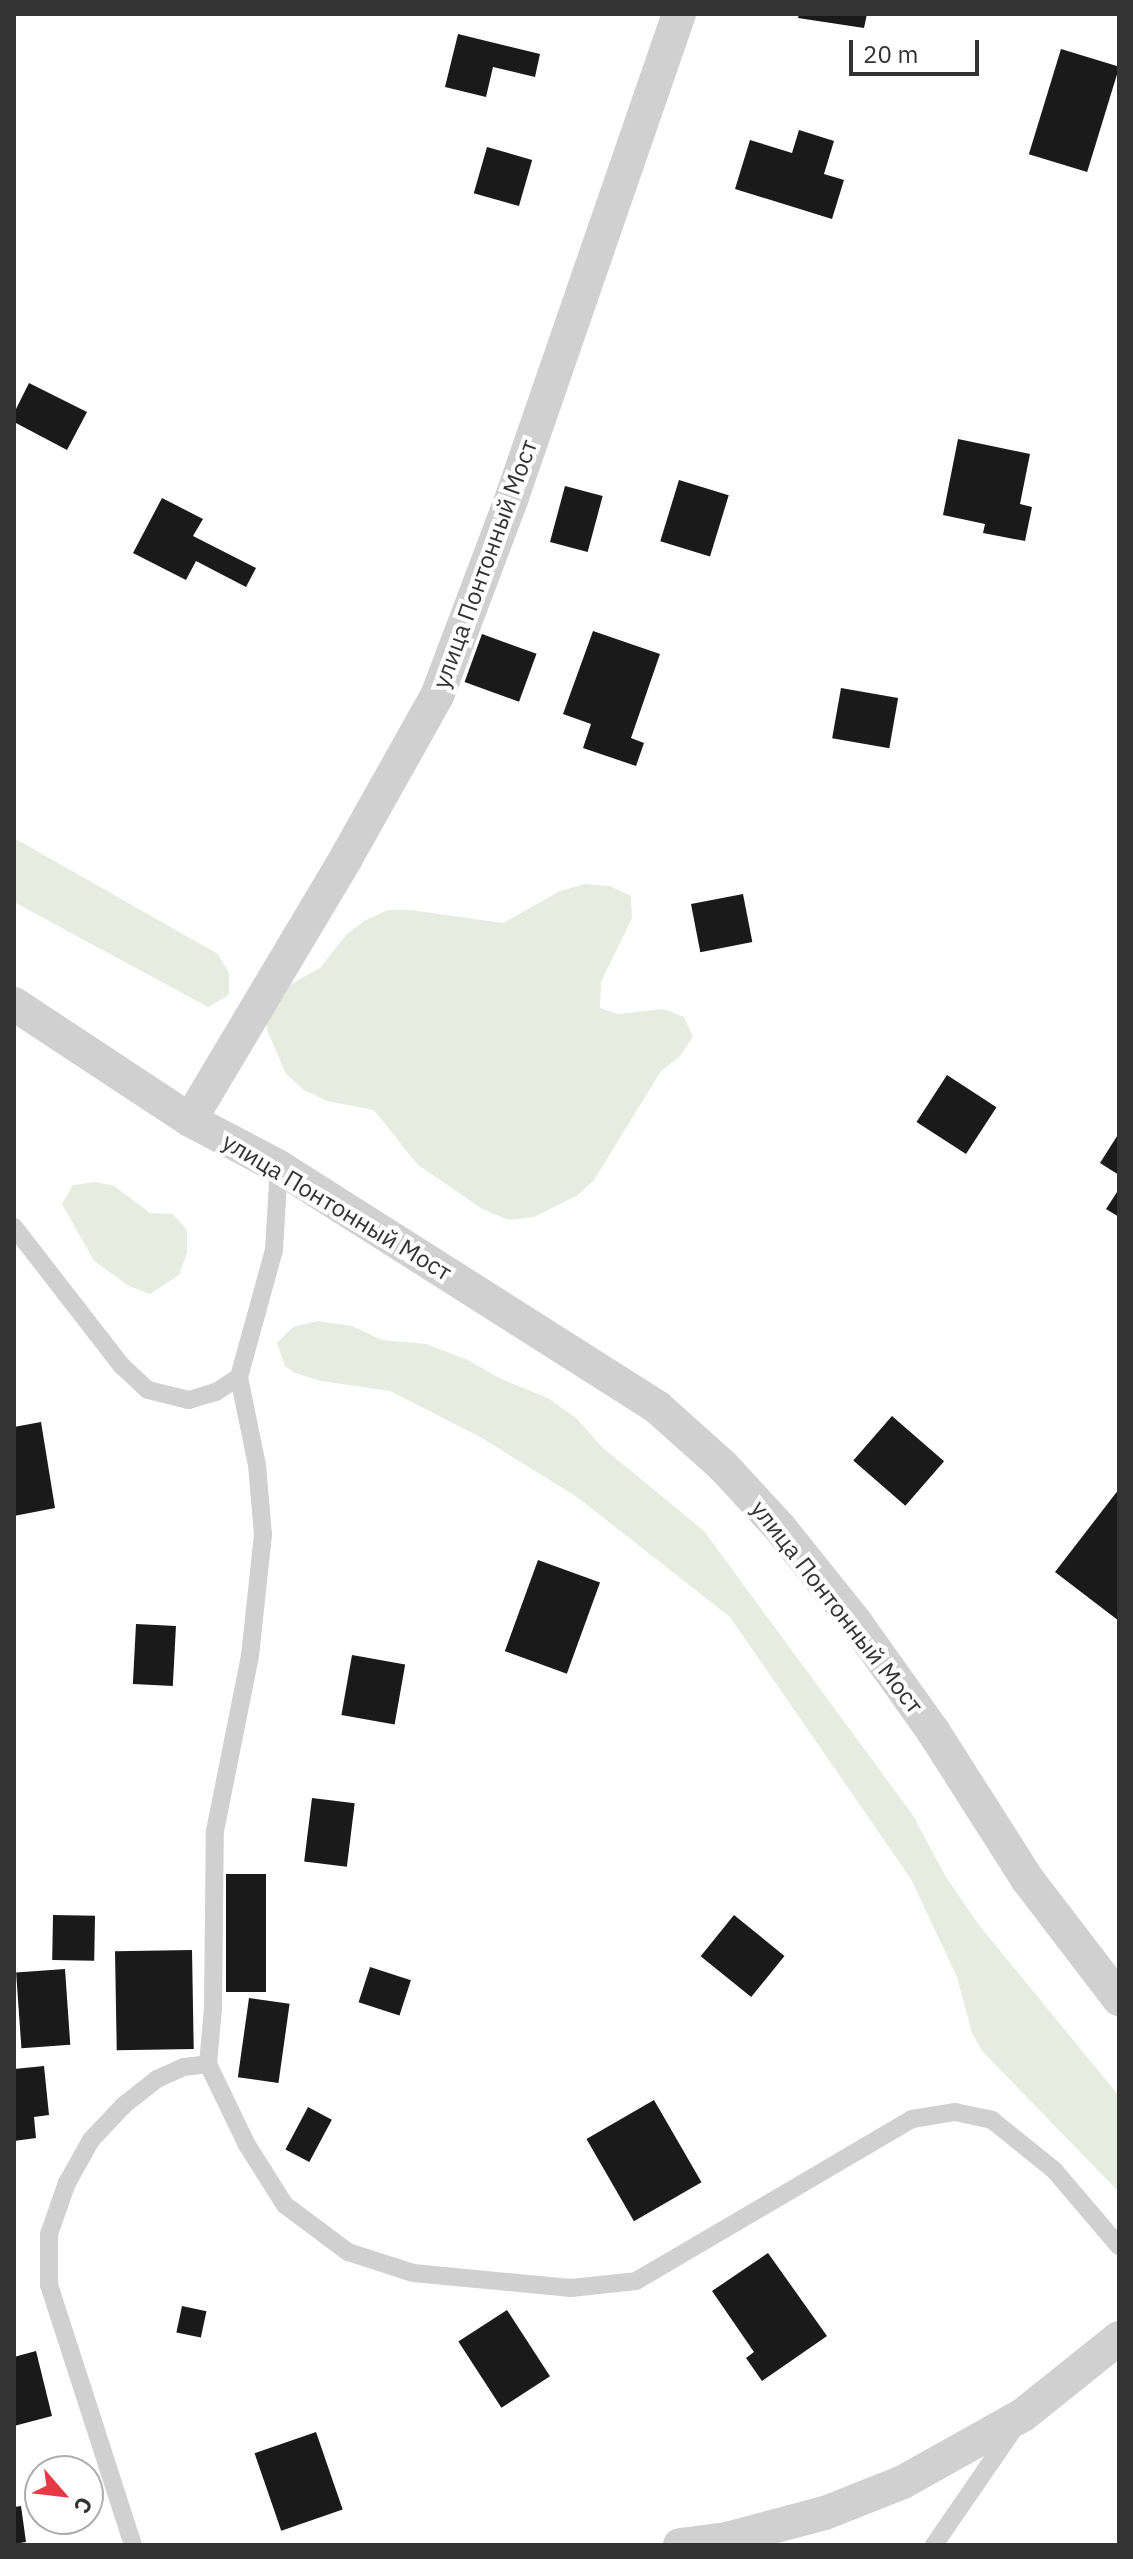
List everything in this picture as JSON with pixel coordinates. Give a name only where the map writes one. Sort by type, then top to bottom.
[{"type":"street","name":"улица Понтонный Мост","points":[[190,1120],[346,858],[437,696],[512,497],[679,14]]},
{"type":"street","name":"улица Понтонный Мост","points":[[14,1004],[190,1120],[279,1167],[657,1407],[723,1466],[780,1528],[856,1623],[933,1731],[1028,1880],[1119,1999]]},
{"type":"street","points":[[680,2545],[732,2542],[825,2513],[903,2482],[1023,2415],[1119,2338]]},
{"type":"lane","points":[[279,1167],[274,1250],[239,1377],[257,1465],[263,1535],[250,1656],[215,1831],[213,2008],[208,2064],[247,2145],[285,2205],[348,2252],[413,2273],[571,2288],[636,2281],[912,2119],[955,2112],[992,2120],[1054,2170],[1119,2246]]},
{"type":"lane","points":[[14,1227],[122,1366],[148,1390],[189,1400],[216,1392],[239,1377]]},
{"type":"lane","points":[[133,2545],[49,2285],[49,2234],[67,2183],[91,2140],[124,2105],[157,2079],[184,2067],[208,2064]]},
{"type":"lane","points":[[934,2545],[1023,2415]]},
{"type":"shaded area","points":[[14,838],[218,954],[229,973],[229,995],[208,1007],[14,902]]},
{"type":"shaded area","points":[[585,884],[610,886],[631,896],[632,918],[601,982],[600,1008],[618,1014],[663,1009],[684,1017],[693,1037],[680,1056],[661,1071],[594,1180],[578,1195],[534,1217],[509,1220],[482,1209],[417,1164],[374,1110],[327,1101],[304,1090],[286,1074],[267,1030],[266,1008],[280,990],[320,968],[346,935],[364,921],[388,910],[411,910],[503,923],[560,891]]},
{"type":"shaded area","points":[[95,1182],[114,1186],[150,1213],[173,1214],[187,1230],[187,1253],[179,1275],[150,1294],[129,1286],[94,1261],[62,1204],[73,1185]]},
{"type":"shaded area","points":[[317,1321],[352,1326],[382,1340],[426,1344],[548,1398],[577,1419],[602,1447],[704,1531],[912,1814],[946,1877],[979,1925],[1119,2096],[1119,2192],[983,2052],[972,2033],[957,1977],[911,1879],[730,1617],[577,1497],[482,1438],[390,1391],[321,1381],[295,1373],[285,1366],[277,1343],[293,1327]]},
{"type":"building","points":[[799,14],[867,14],[864,28],[798,18]]},
{"type":"building","points":[[458,34],[540,54],[535,77],[493,67],[486,97],[445,87]]},
{"type":"building","points":[[1061,49],[1119,67],[1087,172],[1029,154]]},
{"type":"building","points":[[799,130],[834,141],[824,174],[844,180],[832,219],[735,189],[750,140],[792,153]]},
{"type":"building","points":[[487,147],[532,160],[519,206],[474,193]]},
{"type":"building","points":[[29,383],[87,412],[67,450],[14,422],[14,413]]},
{"type":"building","points":[[958,439],[1030,454],[1020,504],[1032,507],[1025,541],[983,533],[985,524],[943,515]]},
{"type":"building","points":[[679,480],[729,495],[710,556],[660,541]]},
{"type":"building","points":[[565,486],[603,496],[588,552],[550,542]]},
{"type":"building","points":[[162,498],[203,519],[193,536],[256,568],[246,587],[196,561],[186,580],[133,553]]},
{"type":"building","points":[[593,631],[660,654],[631,738],[644,743],[636,766],[583,748],[591,724],[563,714]]},
{"type":"building","points":[[482,634],[537,654],[519,702],[465,682]]},
{"type":"building","points":[[841,688],[898,698],[889,748],[832,738]]},
{"type":"building","points":[[743,894],[752,942],[700,952],[691,904]]},
{"type":"building","points":[[947,1075],[996,1107],[966,1154],[917,1122]]},
{"type":"building","points":[[1119,1133],[1119,1175],[1100,1163]]},
{"type":"building","points":[[1119,1189],[1119,1217],[1106,1209]]},
{"type":"building","points":[[892,1416],[944,1461],[905,1506],[853,1461]]},
{"type":"building","points":[[41,1422],[55,1508],[14,1516],[14,1427]]},
{"type":"building","points":[[1119,1489],[1119,1621],[1055,1572]]},
{"type":"building","points":[[538,1560],[600,1583],[567,1674],[505,1651]]},
{"type":"building","points":[[136,1624],[176,1626],[173,1686],[133,1684]]},
{"type":"building","points":[[352,1655],[405,1664],[395,1724],[341,1715]]},
{"type":"building","points":[[312,1798],[355,1803],[347,1867],[304,1862]]},
{"type":"building","points":[[226,1874],[266,1874],[266,1992],[226,1992]]},
{"type":"building","points":[[53,1915],[95,1916],[94,1961],[52,1960]]},
{"type":"building","points":[[734,1915],[785,1956],[751,1997],[701,1956]]},
{"type":"building","points":[[192,1950],[194,2049],[117,2050],[115,1951]]},
{"type":"building","points":[[370,1967],[411,1980],[399,2015],[359,2002]]},
{"type":"building","points":[[65,1969],[70,2045],[21,2048],[16,1972]]},
{"type":"building","points":[[249,1998],[290,2004],[278,2083],[238,2077]]},
{"type":"building","points":[[44,2066],[49,2115],[34,2117],[36,2138],[14,2141],[14,2069]]},
{"type":"building","points":[[654,2100],[702,2182],[634,2221],[586,2139]]},
{"type":"building","points":[[308,2107],[332,2120],[309,2162],[285,2149]]},
{"type":"building","points":[[768,2253],[827,2336],[762,2381],[746,2358],[754,2352],[712,2291]]},
{"type":"building","points":[[182,2306],[206,2311],[201,2338],[176,2332]]},
{"type":"building","points":[[507,2310],[550,2376],[501,2408],[458,2342]]},
{"type":"building","points":[[36,2351],[52,2416],[14,2426],[14,2357]]},
{"type":"building","points":[[316,2432],[343,2510],[281,2531],[255,2453]]},
{"type":"building","points":[[21,2506],[26,2542],[14,2544],[14,2507]]}]
